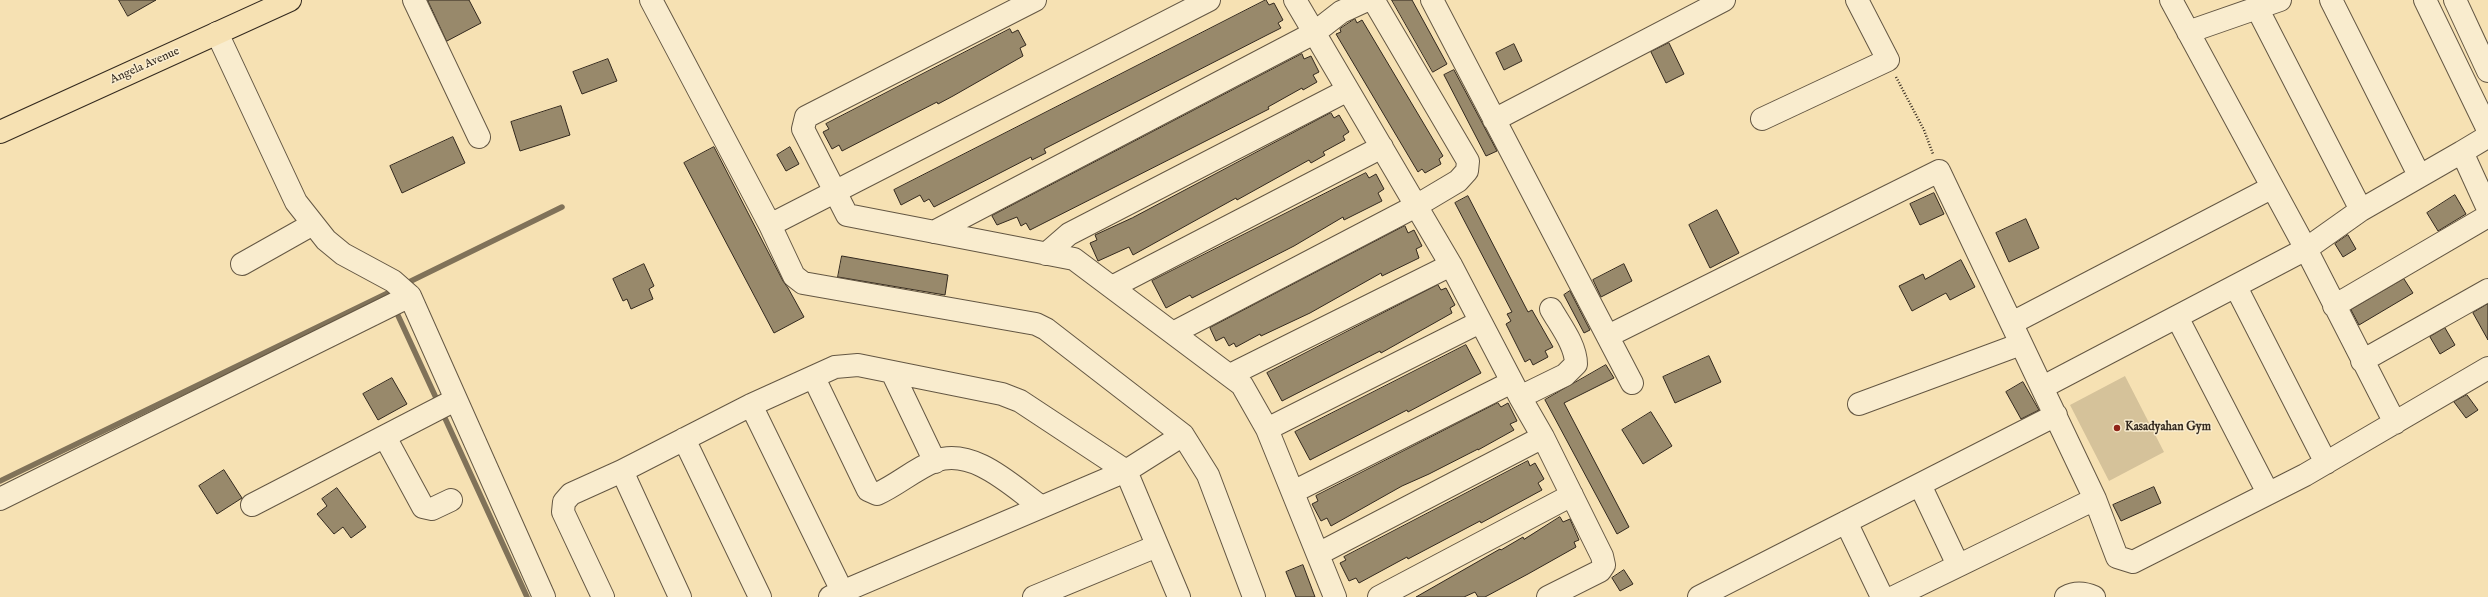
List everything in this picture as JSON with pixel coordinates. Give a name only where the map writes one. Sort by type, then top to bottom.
[{"type":"main road","name":"Angela Avenue","points":[[0,132],[290,0]]},
{"type":"street","points":[[414,0],[479,137]]},
{"type":"street","points":[[651,0],[770,225],[794,276],[798,280],[1036,324],[1046,329],[1183,435],[1208,475],[1254,597]]},
{"type":"street","points":[[1035,0],[806,116],[803,129],[848,215],[1074,259],[1242,385],[1267,429],[1335,597]]},
{"type":"street","points":[[770,225],[1209,0]]},
{"type":"street","points":[[1295,0],[1451,265],[1516,390],[1543,437],[1602,556],[1604,565],[1600,571],[1548,597]]},
{"type":"street","points":[[934,232],[1314,33],[1341,12],[1367,0]]},
{"type":"street","points":[[1173,333],[1416,206],[1458,181],[1467,171],[1468,161],[1374,1],[1371,0]]},
{"type":"street","points":[[1432,0],[1632,383]]},
{"type":"street","points":[[1494,120],[1724,0]]},
{"type":"street","points":[[1762,119],[1888,60],[1857,0]]},
{"type":"street","points":[[2171,0],[2271,188],[2306,249],[2395,423]]},
{"type":"street","points":[[2188,32],[2280,0]]},
{"type":"street","points":[[2331,0],[2419,175]]},
{"type":"street","points":[[2043,387],[2306,249],[2361,210],[2419,175],[2487,137],[2488,130],[2425,0]]},
{"type":"street","points":[[2455,0],[2488,71]]},
{"type":"street","points":[[2257,8],[2361,210]]},
{"type":"street","points":[[217,33],[296,202],[313,224],[343,254],[392,281],[410,296],[544,597]]},
{"type":"street","points":[[1046,254],[1069,234],[1348,90]]},
{"type":"street","points":[[1112,287],[1382,147]]},
{"type":"street","points":[[2462,152],[2488,209]]},
{"type":"street","points":[[1608,336],[1939,171],[2095,499],[2117,557],[2133,562],[2326,463],[2488,368]]},
{"type":"street","points":[[2012,323],[2271,188]]},
{"type":"street","points":[[2334,306],[2488,216]]},
{"type":"street","points":[[242,264],[313,224]]},
{"type":"street","points":[[1230,375],[1451,265]]},
{"type":"street","points":[[2236,287],[2326,463]]},
{"type":"street","points":[[2362,361],[2488,290]]},
{"type":"street","points":[[0,499],[410,296]]},
{"type":"street","points":[[1293,492],[1516,390],[1565,375],[1576,364],[1576,356],[1551,309]]},
{"type":"street","points":[[2177,317],[2268,493]]},
{"type":"street","points":[[1267,429],[1480,322]]},
{"type":"street","points":[[1859,404],[2020,344]]},
{"type":"street","points":[[603,597],[563,512],[564,502],[570,494],[622,471],[750,405],[814,378],[835,367],[858,365],[1002,394],[1020,402],[1126,471],[1179,597]]},
{"type":"street","points":[[892,372],[935,462]]},
{"type":"street","points":[[814,378],[868,490],[877,494],[935,462],[961,459],[980,465],[1040,506]]},
{"type":"street","points":[[252,505],[455,400]]},
{"type":"street","points":[[750,405],[836,594],[1040,506],[1126,471],[1183,435]]},
{"type":"street","points":[[1699,597],[1729,591],[1846,522],[2056,415]]},
{"type":"street","points":[[385,437],[423,507],[432,509],[450,500]]},
{"type":"street","points":[[1318,554],[1543,437]]},
{"type":"street","points":[[684,439],[760,597]]},
{"type":"street","points":[[622,471],[680,597]]},
{"type":"street","points":[[1920,485],[1958,565]]},
{"type":"street","points":[[1379,597],[1572,495]]},
{"type":"street","points":[[1894,597],[2095,499]]},
{"type":"street","points":[[1846,522],[1882,597]]},
{"type":"street","points":[[1034,597],[1157,546]]},
{"type":"street","points":[[2066,597],[2072,594],[2087,594],[2094,597]]},
{"type":"path","points":[[1888,60],[1924,130],[1939,171]]},
{"type":"shaded area","name":"Kasadyahan Gym","points":[[2125,376],[2164,452],[2109,481],[2070,405]]},
{"type":"building","points":[[119,0],[156,0],[128,16]]},
{"type":"building","points":[[428,0],[469,0],[481,23],[447,41]]},
{"type":"building","points":[[1266,0],[1269,5],[1274,3],[1283,20],[1278,23],[1281,28],[1044,149],[1046,153],[1032,160],[1031,157],[934,207],[929,199],[924,202],[920,195],[901,205],[894,190]]},
{"type":"building","points":[[1392,0],[1412,0],[1447,64],[1433,72]]},
{"type":"building","points":[[1355,19],[1357,23],[1362,20],[1443,156],[1439,159],[1441,164],[1425,173],[1422,169],[1418,172],[1336,34],[1341,32],[1340,29]]},
{"type":"building","points":[[1010,29],[1012,33],[1018,30],[1026,45],[1020,48],[1023,56],[938,104],[937,102],[842,151],[839,145],[832,149],[823,132],[829,129],[826,124]]},
{"type":"building","points":[[1669,43],[1684,74],[1666,83],[1651,52]]},
{"type":"building","points":[[1514,44],[1522,61],[1504,70],[1496,53]]},
{"type":"building","points":[[1302,54],[1304,59],[1311,56],[1319,72],[1313,75],[1317,82],[1303,90],[1302,88],[1268,107],[1269,109],[1030,230],[1026,223],[1021,226],[1017,217],[997,225],[992,216]]},
{"type":"building","points":[[608,59],[617,81],[582,94],[573,72]]},
{"type":"building","points":[[1454,70],[1497,151],[1486,156],[1444,75]]},
{"type":"building","points":[[561,106],[570,135],[520,151],[511,122]]},
{"type":"building","points":[[1331,113],[1334,118],[1339,115],[1349,132],[1343,136],[1345,140],[1323,152],[1325,155],[1311,163],[1309,160],[1237,200],[1236,198],[1133,255],[1129,247],[1098,261],[1090,243],[1097,240],[1095,235],[1132,218]]},
{"type":"building","points":[[453,137],[465,163],[402,193],[390,166]]},
{"type":"building","points":[[714,147],[783,281],[804,317],[774,333],[684,163]]},
{"type":"building","points":[[790,147],[799,164],[786,171],[777,155]]},
{"type":"building","points":[[1366,173],[1369,178],[1376,174],[1384,189],[1378,193],[1382,201],[1344,220],[1343,217],[1294,246],[1192,298],[1190,295],[1166,308],[1152,281]]},
{"type":"building","points":[[1934,193],[1944,214],[1920,225],[1910,204]]},
{"type":"building","points":[[2455,195],[2466,214],[2438,231],[2427,213]]},
{"type":"building","points":[[1468,196],[1528,312],[1532,310],[1553,347],[1545,351],[1548,357],[1533,365],[1530,359],[1525,362],[1506,324],[1511,321],[1507,314],[1512,312],[1455,203]]},
{"type":"building","points":[[1717,210],[1739,253],[1710,268],[1689,225]]},
{"type":"building","points":[[2026,219],[2039,248],[2009,262],[1996,233]]},
{"type":"building","points":[[1405,226],[1408,233],[1414,230],[1422,246],[1416,249],[1419,258],[1382,276],[1381,273],[1310,313],[1261,336],[1260,334],[1236,347],[1234,343],[1229,346],[1224,337],[1216,341],[1210,328]]},
{"type":"building","points":[[2348,235],[2356,249],[2343,257],[2335,244]]},
{"type":"building","points":[[842,256],[948,275],[945,295],[838,277]]},
{"type":"building","points":[[1961,260],[1975,287],[1950,300],[1946,293],[1912,311],[1899,286],[1923,274],[1925,279]]},
{"type":"building","points":[[644,264],[654,286],[649,289],[653,299],[631,309],[627,299],[623,301],[613,279]]},
{"type":"building","points":[[1624,264],[1632,281],[1601,297],[1593,280]]},
{"type":"building","points":[[2404,279],[2413,293],[2359,325],[2351,310]]},
{"type":"building","points":[[1438,285],[1441,290],[1446,288],[1455,305],[1450,308],[1452,313],[1381,353],[1380,351],[1282,401],[1267,373]]},
{"type":"building","points":[[1570,291],[1590,330],[1584,333],[1564,295]]},
{"type":"building","points":[[2488,304],[2488,340],[2473,313]]},
{"type":"building","points":[[2445,328],[2455,345],[2440,354],[2430,337]]},
{"type":"building","points":[[1466,345],[1481,373],[1408,412],[1407,410],[1310,460],[1295,432]]},
{"type":"building","points":[[1709,356],[1721,382],[1675,403],[1663,377]]},
{"type":"building","points":[[1606,365],[1614,378],[1564,403],[1629,527],[1617,534],[1545,400]]},
{"type":"building","points":[[392,378],[407,404],[378,420],[363,394]]},
{"type":"building","points":[[2023,382],[2039,410],[2021,419],[2006,392]]},
{"type":"building","points":[[2467,395],[2478,410],[2466,418],[2454,402]]},
{"type":"building","points":[[1498,403],[1501,407],[1508,403],[1517,421],[1510,424],[1514,430],[1478,450],[1402,486],[1331,526],[1327,518],[1321,521],[1312,504],[1318,501],[1316,496]]},
{"type":"building","points":[[1651,412],[1672,446],[1643,464],[1622,430]]},
{"type":"building","points":[[1528,461],[1530,466],[1535,463],[1544,479],[1538,483],[1542,490],[1481,523],[1480,521],[1408,559],[1407,557],[1359,583],[1356,578],[1349,581],[1340,563],[1346,560],[1344,557]]},
{"type":"building","points":[[224,470],[242,498],[217,514],[199,486]]},
{"type":"building","points":[[2154,487],[2161,503],[2121,521],[2113,505]]},
{"type":"building","points":[[337,488],[366,527],[351,538],[343,527],[334,534],[317,514],[327,506],[322,499]]},
{"type":"building","points":[[1560,517],[1563,522],[1570,519],[1579,540],[1574,542],[1576,547],[1528,574],[1485,597],[1478,597],[1475,592],[1464,597],[1416,597],[1500,549],[1501,550],[1523,537],[1524,539]]},
{"type":"building","points":[[1303,565],[1315,597],[1296,597],[1286,572]]},
{"type":"building","points":[[1624,570],[1633,584],[1620,591],[1612,578]]},
{"type":"waterway","points":[[409,282],[562,207]]},
{"type":"waterway","points":[[0,481],[394,290]]},
{"type":"waterway","points":[[395,309],[437,400]]},
{"type":"waterway","points":[[444,416],[527,597]]},
{"type":"place","name":"Kasadyahan Gym","points":[[2117,428]]}]
